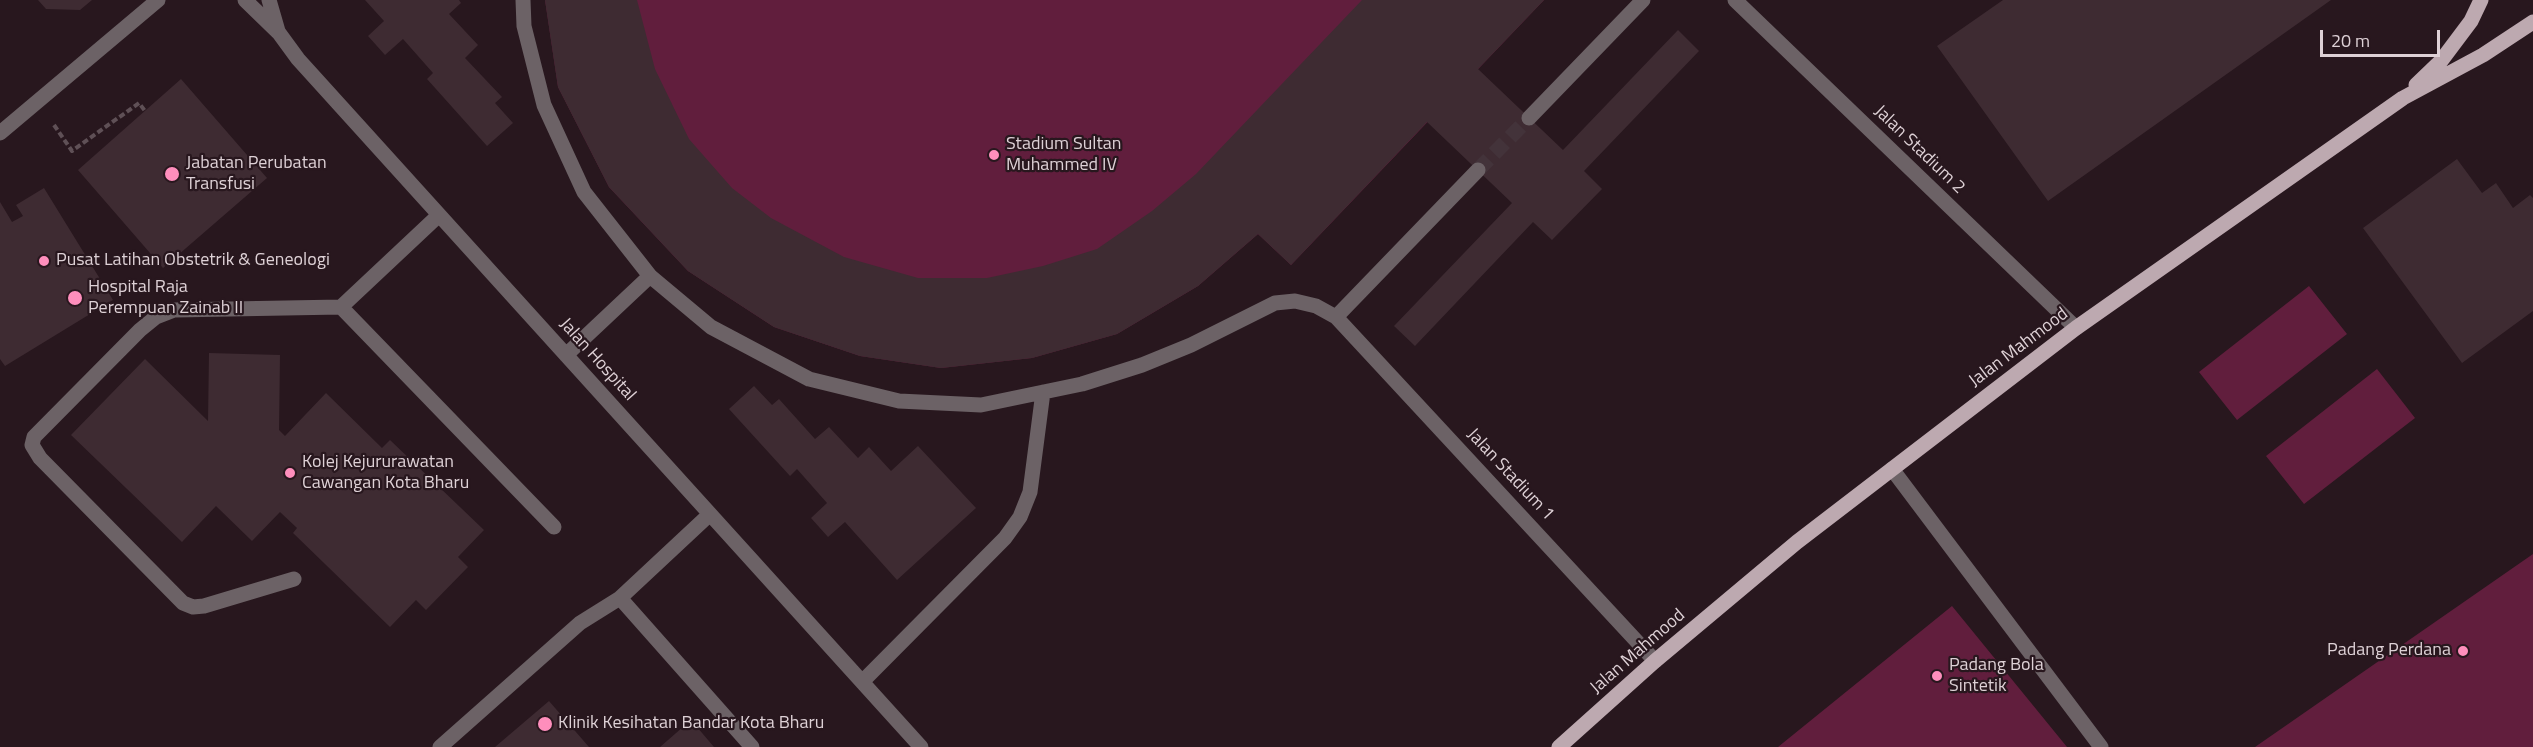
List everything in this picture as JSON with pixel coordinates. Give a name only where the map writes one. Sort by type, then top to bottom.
[{"type":"main road","points":[[2403,98],[2441,61],[2471,21],[2481,0]]},
{"type":"main road","name":"Jalan Mahmood","points":[[1559,747],[1655,661],[1797,542],[2076,328],[2403,98],[2483,55],[2533,22]]},
{"type":"street","points":[[0,133],[158,0]]},
{"type":"street","name":"Jalan Hospital","points":[[245,0],[279,33],[298,59],[921,747]]},
{"type":"street","points":[[268,0],[279,33]]},
{"type":"street","points":[[523,0],[524,26],[543,105],[584,192],[650,276],[711,327],[809,379],[899,401],[981,405],[1082,384],[1142,365],[1191,345],[1275,303],[1295,301],[1316,306],[1336,317],[1478,170]]},
{"type":"street","points":[[1529,118],[1643,0]]},
{"type":"street","name":"Jalan Stadium 2","points":[[1735,0],[2076,328]]},
{"type":"street","points":[[294,579],[204,606],[193,607],[183,603],[40,458],[32,445],[40,430],[140,330],[156,317],[174,310],[341,307],[440,215]]},
{"type":"street","points":[[566,355],[650,276]]},
{"type":"street","points":[[341,307],[554,527]]},
{"type":"street","name":"Jalan Stadium 1","points":[[1336,317],[1655,661]]},
{"type":"street","points":[[861,682],[1005,538],[1020,517],[1030,492],[1043,392]]},
{"type":"street","points":[[1892,469],[2101,747]]},
{"type":"street","points":[[440,747],[579,623],[620,598],[710,514]]},
{"type":"street","points":[[620,598],[752,747]]},
{"type":"path","points":[[37,102],[72,151],[139,103],[145,111]]},
{"type":"shaded area","name":"Stadium Sultan Muhammed IV","points":[[545,0],[1544,0],[1291,265],[1258,234],[1198,286],[1117,334],[1032,358],[941,368],[860,356],[774,327],[688,271],[609,187],[558,87]]},
{"type":"shaded area","points":[[2309,286],[2347,334],[2237,420],[2199,372]]},
{"type":"shaded area","points":[[2377,369],[2415,418],[2304,504],[2266,456]]},
{"type":"shaded area","name":"Padang Perdana","points":[[2533,554],[2533,747],[2255,747]]},
{"type":"shaded area","name":"Padang Bola Sintetik","points":[[1952,606],[2067,747],[1778,747]]},
{"type":"building","points":[[38,0],[92,0],[80,10],[46,9]]},
{"type":"building","points":[[365,0],[459,0],[461,3],[449,14],[478,45],[465,58],[502,97],[495,103],[513,123],[487,146],[427,79],[433,73],[403,39],[385,55],[368,36],[384,21]]},
{"type":"building","points":[[545,0],[637,0],[655,69],[689,139],[732,188],[771,218],[844,257],[918,278],[987,278],[1043,266],[1097,249],[1152,211],[1196,174],[1362,0],[1544,0],[1478,69],[1563,150],[1678,30],[1699,51],[1584,171],[1602,189],[1552,240],[1533,222],[1415,346],[1394,326],[1512,203],[1427,122],[1291,265],[1258,234],[1198,286],[1117,334],[1032,358],[941,368],[860,356],[774,327],[688,271],[609,187],[558,87]]},
{"type":"building","points":[[2003,0],[2331,0],[2048,201],[1937,46]]},
{"type":"building","name":"Jabatan Perubatan Transfusi","points":[[181,79],[267,178],[163,268],[78,170]]},
{"type":"building","points":[[2457,159],[2482,193],[2496,183],[2513,208],[2530,195],[2533,198],[2533,311],[2462,363],[2363,228]]},
{"type":"building","name":"Pusat Latihan Obstetrik & Geneologi","points":[[44,188],[113,300],[5,366],[0,359],[0,202],[12,222],[23,216],[16,205]]},
{"type":"building","points":[[209,353],[280,355],[279,430],[285,436],[326,393],[382,448],[390,440],[484,530],[458,557],[468,567],[426,610],[416,600],[390,627],[293,533],[297,528],[280,512],[252,541],[216,506],[182,542],[71,435],[145,359],[208,421]]},
{"type":"building","points":[[754,386],[772,405],[779,399],[815,439],[829,427],[858,458],[869,447],[891,471],[918,446],[976,508],[897,580],[845,522],[828,537],[811,518],[827,503],[797,469],[790,476],[729,409]]},
{"type":"building","name":"Klinik Kesihatan Bandar Kota Bharu","points":[[549,701],[589,747],[495,747]]},
{"type":"building","points":[[691,720],[714,747],[660,747]]},
{"type":"tunnel","points":[[1478,170],[1529,118]]},
{"type":"place","name":"Stadium Sultan Muhammed IV","points":[[994,155]]},
{"type":"place","name":"Jabatan Perubatan Transfusi","points":[[172,174]]},
{"type":"place","name":"Pusat Latihan Obstetrik & Geneologi","points":[[44,261]]},
{"type":"place","name":"Hospital Raja Perempuan Zainab II","points":[[75,298]]},
{"type":"place","name":"Kolej Kejururawatan Cawangan Kota Bharu","points":[[290,473]]},
{"type":"place","name":"Padang Perdana","points":[[2463,651]]},
{"type":"place","name":"Padang Bola Sintetik","points":[[1937,676]]},
{"type":"place","name":"Klinik Kesihatan Bandar Kota Bharu","points":[[545,724]]}]
